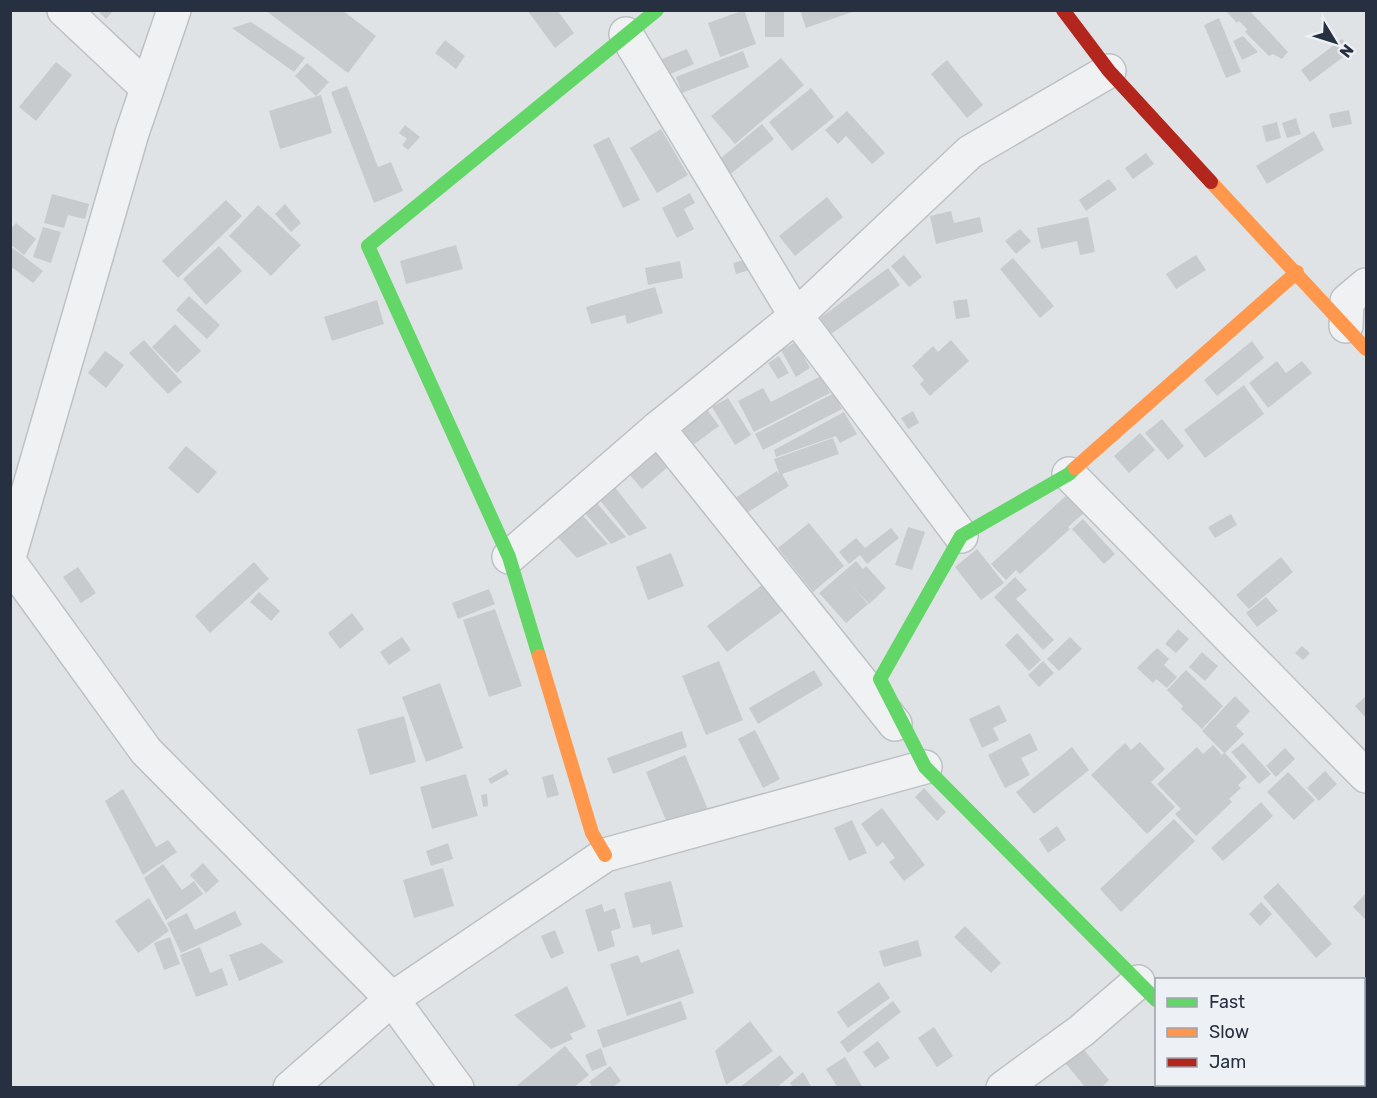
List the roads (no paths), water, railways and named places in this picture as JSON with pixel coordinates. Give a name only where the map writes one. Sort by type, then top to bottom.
[{"type":"street","points":[[64,10],[147,88]]},
{"type":"street","points":[[10,554],[132,133],[174,10]]},
{"type":"street","points":[[599,844],[509,557],[369,246],[657,10]]},
{"type":"street","points":[[1063,10],[1109,71],[1297,272],[1350,312]]},
{"type":"street","points":[[626,34],[796,316],[961,536]]},
{"type":"street","points":[[509,557],[658,428],[796,316],[970,152],[1109,71]]},
{"type":"street","points":[[921,760],[879,679],[961,536],[1069,474],[1297,272]]},
{"type":"street","points":[[658,428],[921,760],[1147,991],[1081,1031],[1003,1088]]},
{"type":"street","points":[[1069,474],[1366,776]]},
{"type":"street","points":[[10,564],[146,751],[392,999],[457,1088]]},
{"type":"street","points":[[290,1088],[392,999],[557,887],[599,844],[921,760]]}]
